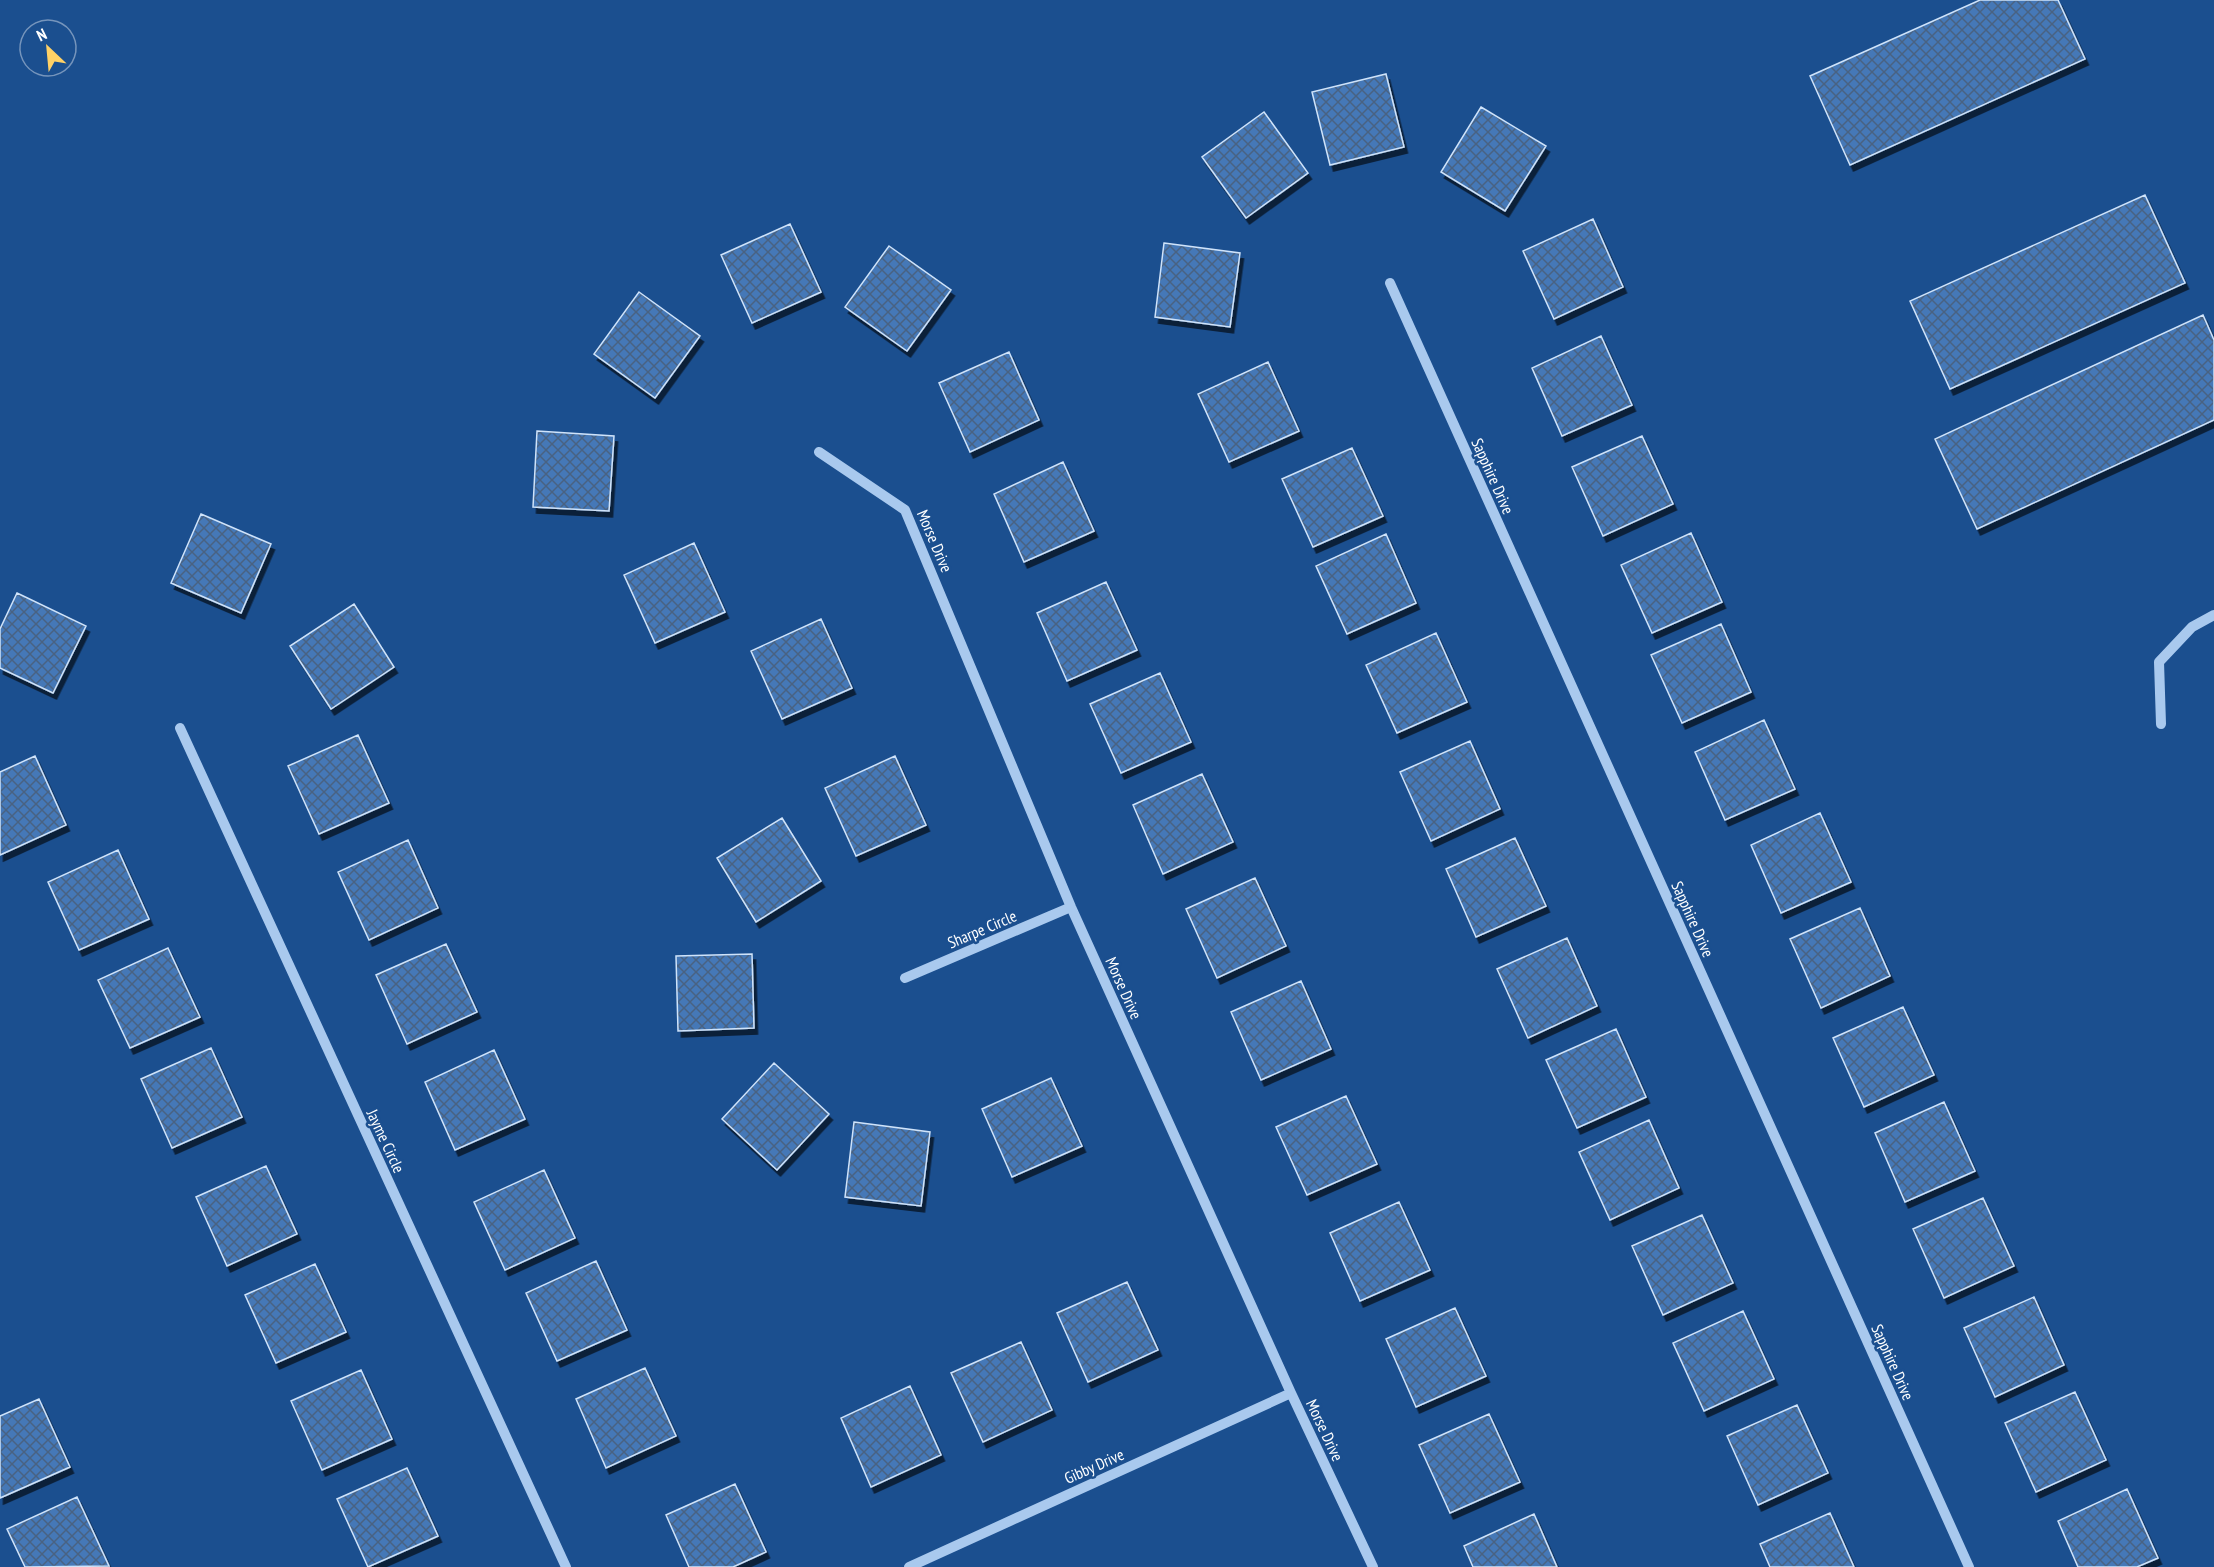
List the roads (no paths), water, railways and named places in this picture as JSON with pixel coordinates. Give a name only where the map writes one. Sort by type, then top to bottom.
[{"type":"street","name":"Sapphire Drive","points":[[1390,283],[1969,1567]]},
{"type":"street","name":"Morse Drive","points":[[819,452],[905,510],[1071,908],[1291,1393],[1373,1567]]},
{"type":"street","points":[[2161,724],[2159,662],[2192,627],[2214,615]]},
{"type":"street","name":"Jayme Circle","points":[[180,728],[566,1567]]},
{"type":"street","name":"Sharpe Circle","points":[[905,978],[1071,908]]},
{"type":"street","name":"Gibby Drive","points":[[909,1567],[1291,1393]]}]
